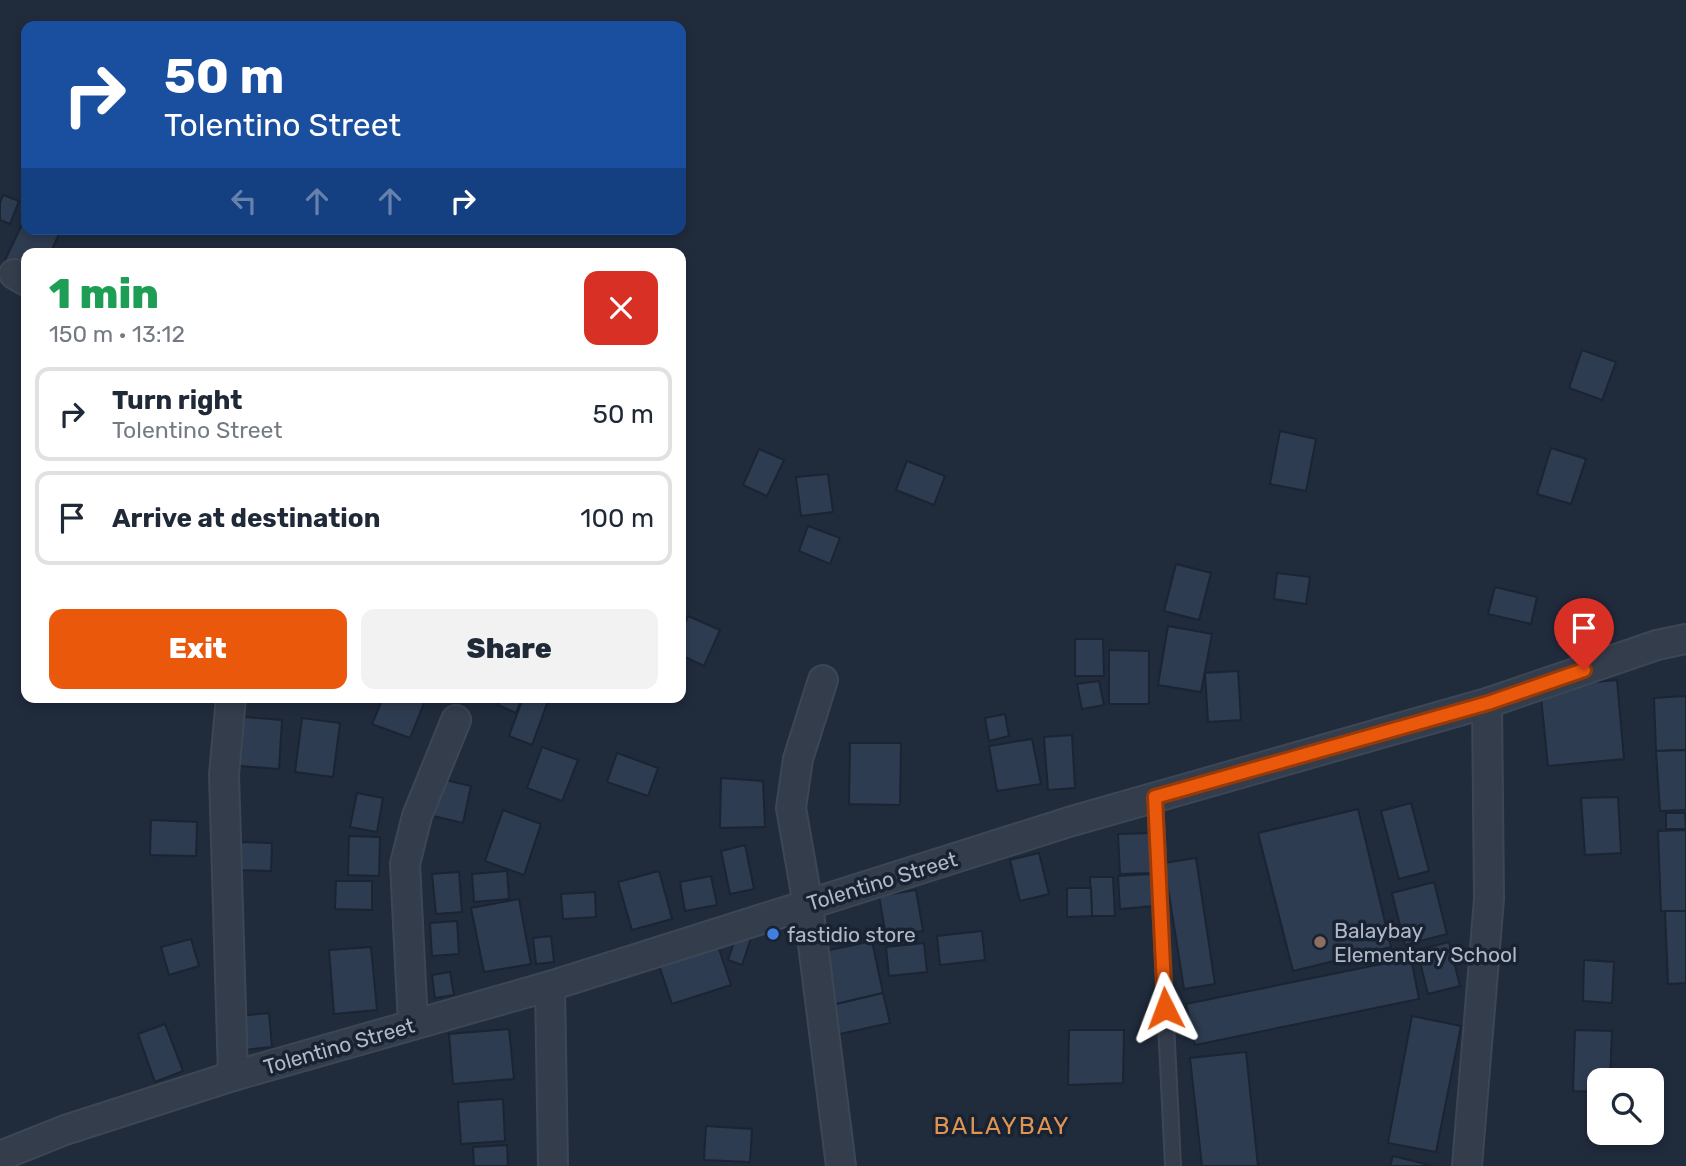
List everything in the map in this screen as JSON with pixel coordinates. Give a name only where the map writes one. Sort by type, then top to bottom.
[{"type":"street","name":"Tolentino Street","points":[[0,1156],[65,1130],[233,1076],[550,986],[1155,797],[1488,703],[1657,645],[1686,639]]},
{"type":"street","points":[[823,680],[798,759],[791,808],[808,905],[841,1166]]},
{"type":"street","points":[[231,703],[224,774],[233,1076]]},
{"type":"street","points":[[1467,1166],[1489,899],[1488,703]]},
{"type":"street","points":[[413,1024],[405,864],[417,816],[456,720]]},
{"type":"street","points":[[550,986],[553,1166]]},
{"type":"lane","points":[[1155,797],[1173,1166]]},
{"type":"building","points":[[3,195],[19,201],[10,224],[0,220]]},
{"type":"building","points":[[21,226],[21,235],[59,235],[53,248],[21,248],[21,267],[5,260]]},
{"type":"building","points":[[1582,350],[1616,362],[1602,400],[1569,388]]},
{"type":"building","points":[[1280,431],[1316,439],[1306,491],[1270,484]]},
{"type":"building","points":[[1551,448],[1586,459],[1571,504],[1537,494]]},
{"type":"building","points":[[759,449],[784,460],[767,496],[743,485]]},
{"type":"building","points":[[907,461],[945,476],[934,505],[896,490]]},
{"type":"building","points":[[828,474],[833,512],[801,516],[796,477]]},
{"type":"building","points":[[808,526],[840,538],[830,564],[799,551]]},
{"type":"building","points":[[1176,564],[1211,573],[1199,620],[1164,611]]},
{"type":"building","points":[[1277,573],[1310,577],[1306,604],[1274,599]]},
{"type":"building","points":[[1495,587],[1537,597],[1531,624],[1488,614]]},
{"type":"building","points":[[688,616],[720,630],[704,666],[686,657]]},
{"type":"building","points":[[1168,626],[1212,634],[1201,692],[1158,685]]},
{"type":"building","points":[[1075,639],[1103,639],[1104,676],[1075,676]]},
{"type":"building","points":[[1109,650],[1149,651],[1149,704],[1109,704]]},
{"type":"building","points":[[1238,671],[1241,720],[1208,722],[1205,673]]},
{"type":"building","points":[[1617,680],[1624,759],[1548,766],[1540,687]]},
{"type":"building","points":[[1099,681],[1104,705],[1082,709],[1077,684]]},
{"type":"building","points":[[1686,696],[1686,750],[1656,751],[1654,698]]},
{"type":"building","points":[[381,703],[424,703],[410,738],[372,724]]},
{"type":"building","points":[[499,703],[520,703],[516,713],[498,705]]},
{"type":"building","points":[[521,703],[547,703],[532,745],[509,736]]},
{"type":"building","points":[[1005,714],[1009,736],[989,741],[985,718]]},
{"type":"building","points":[[233,716],[282,720],[279,769],[229,765]]},
{"type":"building","points":[[302,718],[340,723],[333,777],[295,772]]},
{"type":"building","points":[[1072,735],[1075,788],[1048,790],[1044,737]]},
{"type":"building","points":[[1032,739],[1041,784],[997,791],[989,746]]},
{"type":"building","points":[[850,743],[901,743],[900,805],[849,804]]},
{"type":"building","points":[[542,747],[578,760],[562,801],[527,788]]},
{"type":"building","points":[[1686,750],[1686,810],[1660,811],[1656,751]]},
{"type":"building","points":[[617,753],[658,768],[648,796],[607,782]]},
{"type":"building","points":[[721,778],[763,781],[765,827],[720,828]]},
{"type":"building","points":[[441,779],[471,786],[463,823],[433,816]]},
{"type":"building","points":[[357,793],[383,798],[377,832],[350,827]]},
{"type":"building","points":[[1618,797],[1621,853],[1585,855],[1581,798]]},
{"type":"building","points":[[1411,803],[1429,871],[1399,879],[1381,811]]},
{"type":"building","points":[[1358,809],[1391,947],[1293,971],[1258,833]]},
{"type":"building","points":[[503,810],[541,824],[524,875],[485,861]]},
{"type":"building","points":[[1666,813],[1685,813],[1686,829],[1666,829]]},
{"type":"building","points":[[151,820],[197,822],[196,856],[150,855]]},
{"type":"building","points":[[1686,830],[1686,911],[1661,911],[1658,831]]},
{"type":"building","points":[[1153,833],[1154,873],[1120,874],[1118,834]]},
{"type":"building","points":[[349,836],[380,837],[379,876],[348,875]]},
{"type":"building","points":[[240,842],[272,843],[271,871],[240,870]]},
{"type":"building","points":[[745,845],[754,889],[730,894],[721,851]]},
{"type":"building","points":[[1039,853],[1049,894],[1020,901],[1010,860]]},
{"type":"building","points":[[1196,858],[1215,984],[1184,989],[1164,863]]},
{"type":"building","points":[[507,871],[509,899],[474,902],[472,874]]},
{"type":"building","points":[[659,871],[672,919],[632,930],[618,882]]},
{"type":"building","points":[[459,872],[462,912],[436,914],[432,874]]},
{"type":"building","points":[[1151,874],[1154,906],[1120,909],[1118,876]]},
{"type":"building","points":[[711,876],[717,905],[685,911],[680,882]]},
{"type":"building","points":[[1090,877],[1113,877],[1115,916],[1092,916]]},
{"type":"building","points":[[336,881],[372,881],[372,910],[335,909]]},
{"type":"building","points":[[1434,882],[1447,934],[1405,945],[1392,893]]},
{"type":"building","points":[[1067,888],[1091,888],[1092,916],[1067,917]]},
{"type":"building","points":[[916,890],[923,931],[886,936],[879,896]]},
{"type":"building","points":[[595,892],[596,917],[563,919],[561,894]]},
{"type":"building","points":[[519,899],[531,964],[484,972],[471,908]]},
{"type":"building","points":[[1665,911],[1686,911],[1686,983],[1668,984]]},
{"type":"building","points":[[457,921],[459,954],[432,956],[430,923]]},
{"type":"building","points":[[982,931],[985,960],[940,965],[937,936]]},
{"type":"building","points":[[737,934],[751,938],[742,965],[728,960]]},
{"type":"building","points":[[551,936],[554,962],[536,964],[533,938]]},
{"type":"building","points":[[191,939],[199,966],[169,975],[161,947]]},
{"type":"building","points":[[872,941],[883,993],[828,1006],[816,953]]},
{"type":"building","points":[[1449,942],[1460,986],[1428,994],[1417,950]]},
{"type":"building","points":[[924,943],[927,972],[889,976],[886,947]]},
{"type":"building","points":[[718,946],[731,985],[672,1004],[659,965]]},
{"type":"building","points":[[371,947],[377,1010],[334,1014],[329,950]]},
{"type":"building","points":[[1411,958],[1419,999],[1195,1045],[1186,1004]]},
{"type":"building","points":[[1584,960],[1614,962],[1612,1003],[1583,1001]]},
{"type":"building","points":[[450,972],[454,995],[435,998],[432,975]]},
{"type":"building","points":[[883,993],[890,1023],[835,1035],[828,1006]]},
{"type":"building","points":[[269,1013],[272,1047],[243,1050],[239,1016]]},
{"type":"building","points":[[1412,1016],[1461,1026],[1436,1152],[1388,1143]]},
{"type":"building","points":[[165,1024],[183,1071],[155,1082],[138,1034]]},
{"type":"building","points":[[509,1029],[514,1079],[453,1084],[449,1034]]},
{"type":"building","points":[[1069,1030],[1124,1030],[1123,1083],[1068,1085]]},
{"type":"building","points":[[1575,1030],[1612,1031],[1610,1068],[1587,1068],[1587,1092],[1573,1091]]},
{"type":"building","points":[[1246,1052],[1258,1166],[1202,1166],[1190,1058]]},
{"type":"building","points":[[503,1099],[505,1141],[461,1144],[458,1102]]},
{"type":"building","points":[[706,1126],[752,1129],[750,1162],[704,1160]]},
{"type":"building","points":[[507,1145],[508,1166],[474,1166],[473,1147]]},
{"type":"building","points":[[1393,1156],[1433,1166],[1390,1166]]},
{"type":"place","name":"fastidio store","points":[[773,934]]},
{"type":"place","name":"Balaybay Elementary School","points":[[1320,942]]},
{"type":"district","name":"BALAYBAY","points":[[1002,1126]]},
{"type":"route","points":[[1165,1008],[1155,797],[1488,703],[1584,670]]}]
